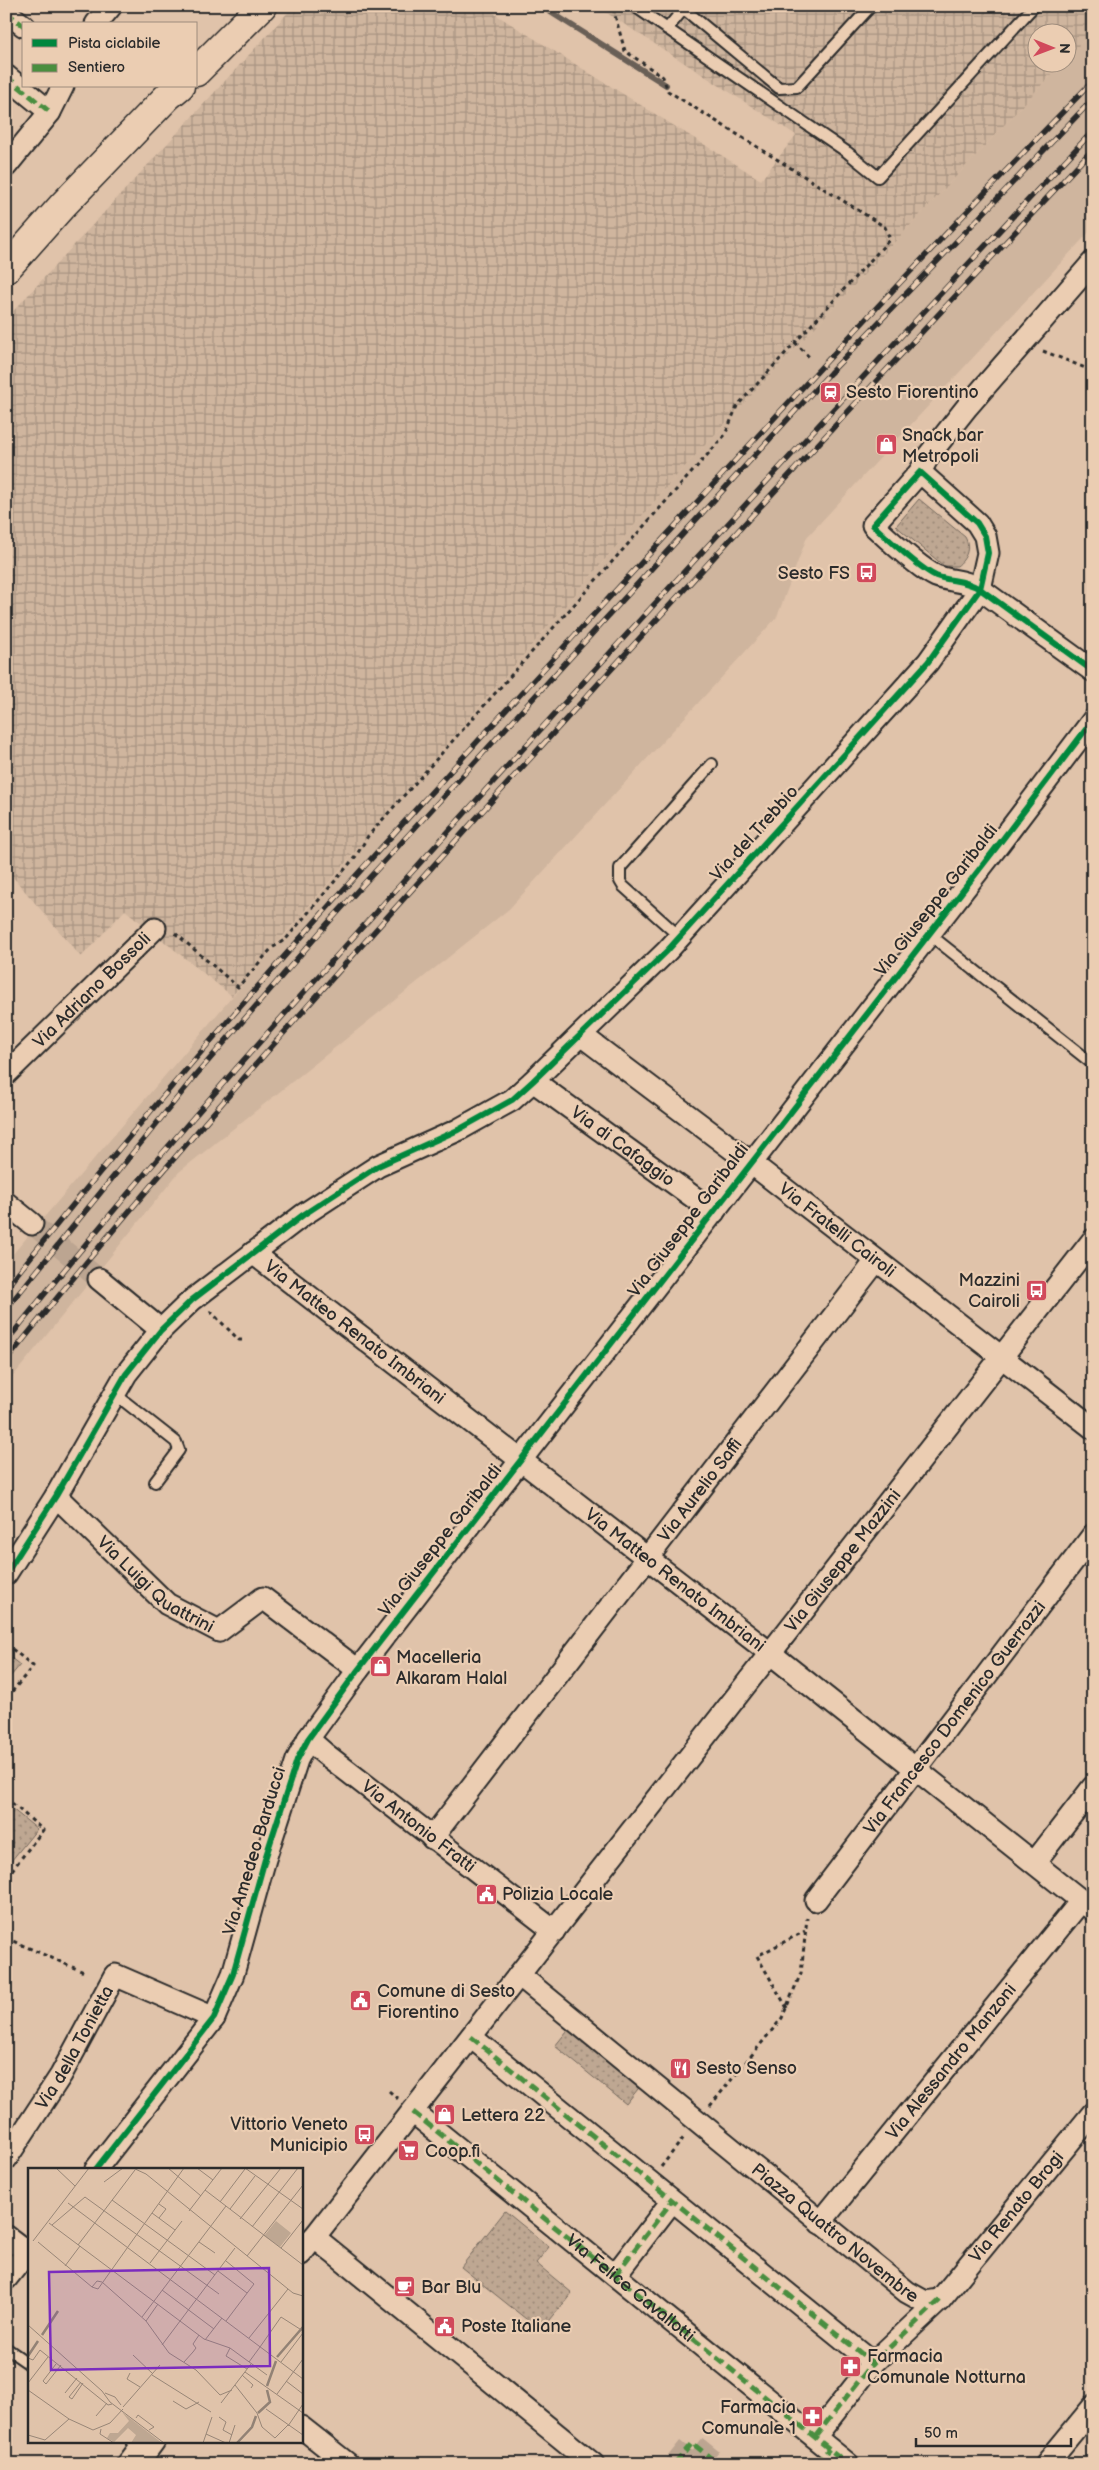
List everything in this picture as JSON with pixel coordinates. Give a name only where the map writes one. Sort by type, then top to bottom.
[{"type":"street","points":[[98,22],[111,6]]},
{"type":"street","points":[[198,56],[244,6]]},
{"type":"street","points":[[198,70],[262,6]]},
{"type":"street","points":[[6,12],[22,24]]},
{"type":"street","points":[[6,76],[50,112]]},
{"type":"street","points":[[6,166],[50,112],[62,88]]},
{"type":"street","points":[[6,269],[62,206],[174,90]]},
{"type":"street","points":[[1093,262],[1022,343],[929,455],[920,472],[873,525],[894,545],[936,576],[962,580],[980,589],[1093,671]]},
{"type":"street","points":[[920,472],[978,523],[985,536],[988,553],[980,589]]},
{"type":"street","name":"Via del Trebbio","points":[[6,1574],[56,1496],[126,1374],[161,1330],[182,1310],[303,1215],[378,1166],[458,1130],[512,1100],[533,1081],[680,937],[928,662],[980,589]]},
{"type":"street","name":"Via Giuseppe Garibaldi","points":[[308,1739],[358,1670],[1093,720]]},
{"type":"street","name":"Via Adriano Bossoli","points":[[6,1074],[155,928]]},
{"type":"street","name":"Via Fratelli Cairoli","points":[[581,1035],[751,1163],[1000,1358],[1093,1428]]},
{"type":"street","name":"Via di Cafaggio","points":[[533,1081],[714,1212]]},
{"type":"street","points":[[6,1203],[32,1224]]},
{"type":"street","name":"Via Giuseppe Mazzini","points":[[302,2253],[1093,1240]]},
{"type":"street","name":"Via Matteo Renato Imbriani","points":[[253,1253],[770,1653],[1035,1862],[1087,1906]]},
{"type":"street","name":"Via Aurelio Saffi","points":[[432,1838],[648,1560],[876,1261]]},
{"type":"street","points":[[99,1279],[161,1330]]},
{"type":"street","name":"Via Luigi Quattrini","points":[[56,1496],[167,1604],[219,1630],[263,1598],[358,1670]]},
{"type":"street","name":"Via Francesco Domenico Guerrazzi","points":[[816,1900],[917,1770],[1093,1535]]},
{"type":"street","name":"Via Antonio Fratti","points":[[308,1739],[432,1838],[554,1931]]},
{"type":"street","name":"Via Amedeo Barducci","points":[[97,2168],[214,2018],[233,1974],[265,1860],[297,1760],[308,1739]]},
{"type":"street","points":[[1035,1862],[1093,1787]]},
{"type":"street","name":"Via Alessandro Manzoni","points":[[820,2223],[1087,1906]]},
{"type":"street","name":"Via della Tonietta","points":[[6,2159],[61,2075],[115,1975],[214,2018]]},
{"type":"street","name":"Piazza Quattro Novembre","points":[[519,1975],[820,2223],[907,2292],[925,2302],[940,2300]]},
{"type":"street","points":[[471,2037],[873,2363],[820,2450]]},
{"type":"street","name":"Via Felice Cavallotti","points":[[413,2112],[614,2275],[820,2450],[848,2464]]},
{"type":"street","name":"Via Renato Brogi","points":[[940,2300],[1093,2113]]},
{"type":"street","points":[[614,2275],[672,2201]]},
{"type":"street","points":[[6,2236],[28,2251],[6,2280]]},
{"type":"street","points":[[314,2238],[593,2464]]},
{"type":"street","name":"Piazza Quattro Novembre","points":[[873,2363],[940,2300]]},
{"type":"street","points":[[1046,2464],[1093,2407]]},
{"type":"street","points":[[302,2428],[348,2464]]},
{"type":"street","points":[[137,2464],[153,2442]]},
{"type":"lane","points":[[634,6],[847,152],[878,178],[1034,6]]},
{"type":"lane","points":[[668,29],[685,8],[779,88],[786,89],[797,87],[871,6]]},
{"type":"lane","points":[[680,937],[623,886],[620,881],[620,868],[712,764]]},
{"type":"lane","points":[[929,934],[1093,1064]]},
{"type":"lane","points":[[115,1394],[176,1442],[179,1450],[155,1482]]},
{"type":"lane","points":[[6,2348],[28,2363]]},
{"type":"lane","points":[[120,2464],[136,2444],[133,2442]]},
{"type":"path","points":[[155,928],[175,933],[238,988],[272,948],[286,939],[356,856],[368,836],[725,435],[737,406],[890,239],[885,227],[668,91],[662,77],[625,51],[614,12],[618,6]]},
{"type":"path","points":[[795,342],[810,358]]},
{"type":"path","points":[[1022,343],[1093,371]]},
{"type":"path","points":[[182,1310],[190,1318],[204,1305],[239,1340],[244,1340]]},
{"type":"path","points":[[6,1644],[33,1666],[6,1699]]},
{"type":"path","points":[[6,1798],[42,1830],[6,1878]]},
{"type":"path","points":[[648,2182],[782,2018],[801,1974],[808,1912],[816,1900]]},
{"type":"path","points":[[787,2008],[757,1956],[806,1931]]},
{"type":"path","points":[[6,1938],[86,1973]]},
{"type":"shaded area","points":[[294,6],[482,6],[761,180],[796,135],[596,6],[1093,6],[1093,30],[1076,48],[1076,22],[1026,22],[1026,72],[1054,72],[677,475],[232,996],[125,910],[81,957],[6,869],[6,660],[10,655],[6,652],[6,319]]},
{"type":"shaded area","points":[[1093,30],[1093,228],[807,537],[777,617],[509,909],[179,1172],[6,1385],[6,1262],[677,475],[1054,72],[1076,72],[1076,48]]},
{"type":"shaded area","points":[[919,499],[965,537],[968,545],[967,553],[957,566],[944,566],[896,526]]},
{"type":"shaded area","points":[[6,1654],[20,1665],[6,1682]]},
{"type":"shaded area","points":[[6,1804],[37,1829],[7,1866],[6,1866]]},
{"type":"shaded area","points":[[571,2026],[642,2084],[626,2104],[555,2046]]},
{"type":"shaded area","points":[[505,2211],[549,2247],[536,2263],[572,2293],[541,2331],[461,2267]]},
{"type":"waterway","points":[[541,6],[666,85]]},
{"type":"tunnel","points":[[32,1224],[99,1279]]},
{"type":"tunnel","points":[[675,2464],[692,2443],[718,2464]]},
{"type":"railway","points":[[6,1288],[151,1111],[376,853],[848,338],[1093,81]]},
{"type":"railway","points":[[6,1309],[196,1075],[328,923],[830,373],[1093,99]]},
{"type":"railway","points":[[6,1342],[115,1209],[341,950],[773,475],[1093,131]]},
{"type":"railway","points":[[6,1361],[123,1219],[243,1079],[365,942],[563,722],[1093,149]]},
{"type":"marked path","points":[[6,12],[22,24]]},
{"type":"marked path","points":[[6,76],[50,112]]},
{"type":"marked path","points":[[471,2037],[873,2363],[940,2300]]},
{"type":"marked path","points":[[413,2112],[848,2464]]},
{"type":"marked path","points":[[615,2275],[672,2201]]},
{"type":"marked path","points":[[815,2437],[873,2363]]},
{"type":"marked path","points":[[675,2464],[692,2443],[718,2464]]},
{"type":"marked path","points":[[816,2464],[829,2449]]},
{"type":"cycle path","points":[[6,1574],[56,1496],[126,1374],[161,1330],[192,1300],[303,1215],[378,1166],[458,1130],[512,1100],[667,951],[928,662],[980,589],[988,553],[985,536],[977,523],[920,472],[873,525],[921,567],[936,576],[980,589],[1093,671]]},
{"type":"cycle path","points":[[97,2168],[214,2018],[233,1974],[265,1859],[297,1760],[308,1739],[358,1670],[999,844],[1093,720]]},
{"type":"place","name":"Sesto Fiorentino","points":[[830,392]]},
{"type":"place","name":"Snack bar Metropoli","points":[[886,445]]},
{"type":"place","name":"Sesto FS","points":[[866,573]]},
{"type":"place","name":"Mazzini Cairoli","points":[[1036,1290]]},
{"type":"place","name":"Macelleria Alkaram Halal","points":[[380,1667]]},
{"type":"place","name":"Polizia Locale","points":[[486,1894]]},
{"type":"place","name":"Comune di Sesto Fiorentino","points":[[361,2001]]},
{"type":"place","name":"Sesto Senso","points":[[680,2068]]},
{"type":"place","name":"Lettera 22","points":[[445,2115]]},
{"type":"place","name":"Vittorio Veneto Municipio","points":[[364,2134]]},
{"type":"place","name":"Coop.fi","points":[[409,2151]]},
{"type":"place","name":"Bar Blu","points":[[405,2287]]},
{"type":"place","name":"Poste Italiane","points":[[445,2326]]},
{"type":"place","name":"Farmacia Comunale Notturna","points":[[851,2366]]},
{"type":"place","name":"Farmacia Comunale 1","points":[[812,2417]]}]
